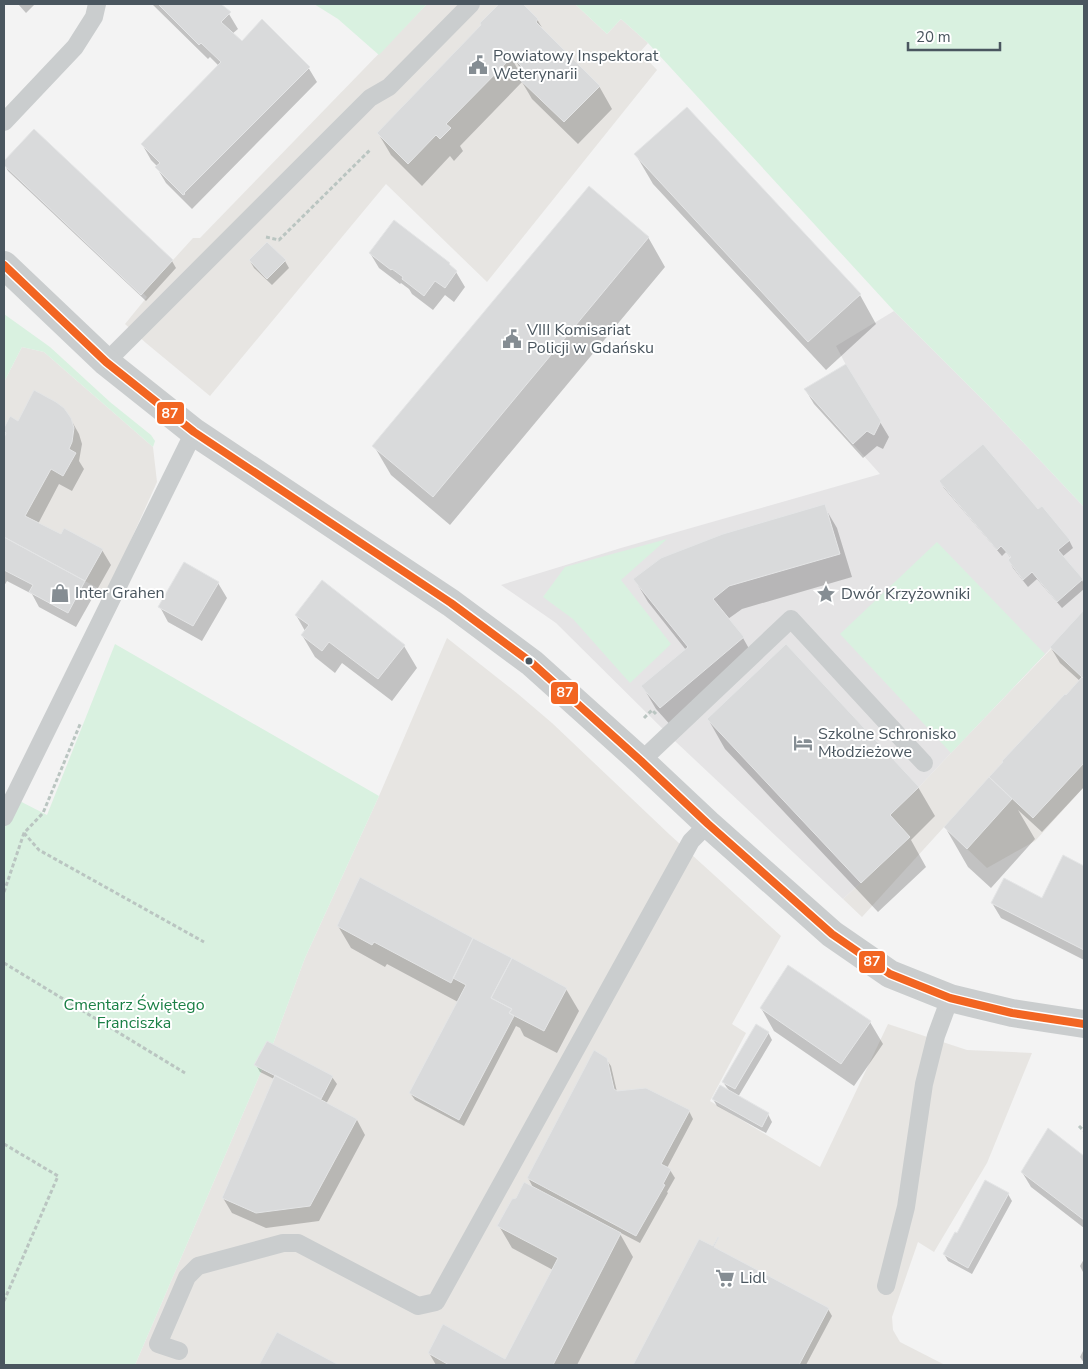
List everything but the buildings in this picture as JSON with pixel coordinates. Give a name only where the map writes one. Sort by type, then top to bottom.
[{"type":"street","points":[[4,265],[106,362],[194,432],[451,603],[532,663],[832,934],[890,974],[950,998],[1012,1013],[1084,1024]]},
{"type":"lane","points":[[4,122],[75,47],[94,17],[97,4]]},
{"type":"lane","points":[[106,362],[370,98],[389,87],[471,4]]},
{"type":"lane","points":[[4,817],[194,432]]},
{"type":"lane","points":[[642,761],[791,619],[924,763]]},
{"type":"lane","points":[[179,1351],[158,1344],[187,1277],[198,1266],[282,1243],[298,1243],[418,1306],[436,1302],[691,841],[708,824]]},
{"type":"lane","points":[[886,1286],[906,1208],[924,1084],[936,1036],[950,998]]},
{"type":"path","points":[[4,892],[24,833],[39,850],[204,942]]},
{"type":"path","points":[[4,963],[185,1073]]},
{"type":"path","points":[[1079,1126],[1084,1131]]},
{"type":"path","points":[[4,1144],[58,1176],[4,1301]]},
{"type":"shaded area","points":[[427,4],[575,4],[607,34],[621,19],[648,43],[640,52],[657,70],[487,282],[386,184],[210,396],[125,324],[147,297],[143,293],[193,238],[200,238]]},
{"type":"shaded area","points":[[894,311],[988,405],[1084,507],[1084,610],[1051,648],[919,787],[890,814],[910,837],[843,899],[677,743],[556,623],[501,585],[621,548],[880,474],[804,389],[846,365],[836,346]]},
{"type":"shaded area","points":[[22,347],[44,352],[153,447],[157,482],[107,593],[4,537],[4,382]]},
{"type":"shaded area","points":[[1084,610],[1084,787],[1035,841],[987,868],[944,827],[862,917],[843,899],[910,837],[890,815],[1051,649],[1050,647]]},
{"type":"shaded area","points":[[447,638],[552,723],[669,834],[781,936],[732,1024],[746,1033],[710,1101],[820,1167],[888,1024],[967,1050],[1032,1053],[987,1163],[934,1252],[918,1242],[892,1317],[893,1330],[900,1342],[945,1365],[135,1365],[273,1044],[305,958],[379,796]]},
{"type":"green space","points":[[314,4],[427,4],[379,55],[338,19]]},
{"type":"green space","points":[[575,4],[1084,4],[1084,507],[988,405],[894,311],[648,43],[621,19],[607,34]]},
{"type":"green space","points":[[4,314],[50,347],[110,402],[151,435],[155,441],[153,447],[44,352],[22,347],[4,382]]},
{"type":"green space","points":[[667,539],[621,580],[671,644],[630,683],[573,619],[543,597],[565,567]]},
{"type":"green space","points":[[937,542],[1045,654],[951,753],[840,634]]},
{"type":"green space","name":"Cmentarz Świętego Franciszka","points":[[115,644],[379,796],[305,958],[273,1044],[135,1365],[4,1365],[4,793],[47,815]]},
{"type":"transit line","name":"87","points":[[4,265],[106,362],[194,432],[451,603],[532,663],[832,934],[890,974],[950,998],[1012,1013],[1084,1024]]},
{"type":"place","name":"Powiatowy Inspektorat Weterynarii","points":[[478,65]]},
{"type":"place","name":"VIII Komisariat Policji w Gdańsku","points":[[512,339]]},
{"type":"place","name":"Inter Grahen","points":[[60,593]]},
{"type":"place","name":"Dwór Krzyżowniki","points":[[826,594]]},
{"type":"place","name":"Szkolne Schronisko Młodzieżowe","points":[[803,743]]},
{"type":"place","name":"Lidl","points":[[725,1278]]}]
